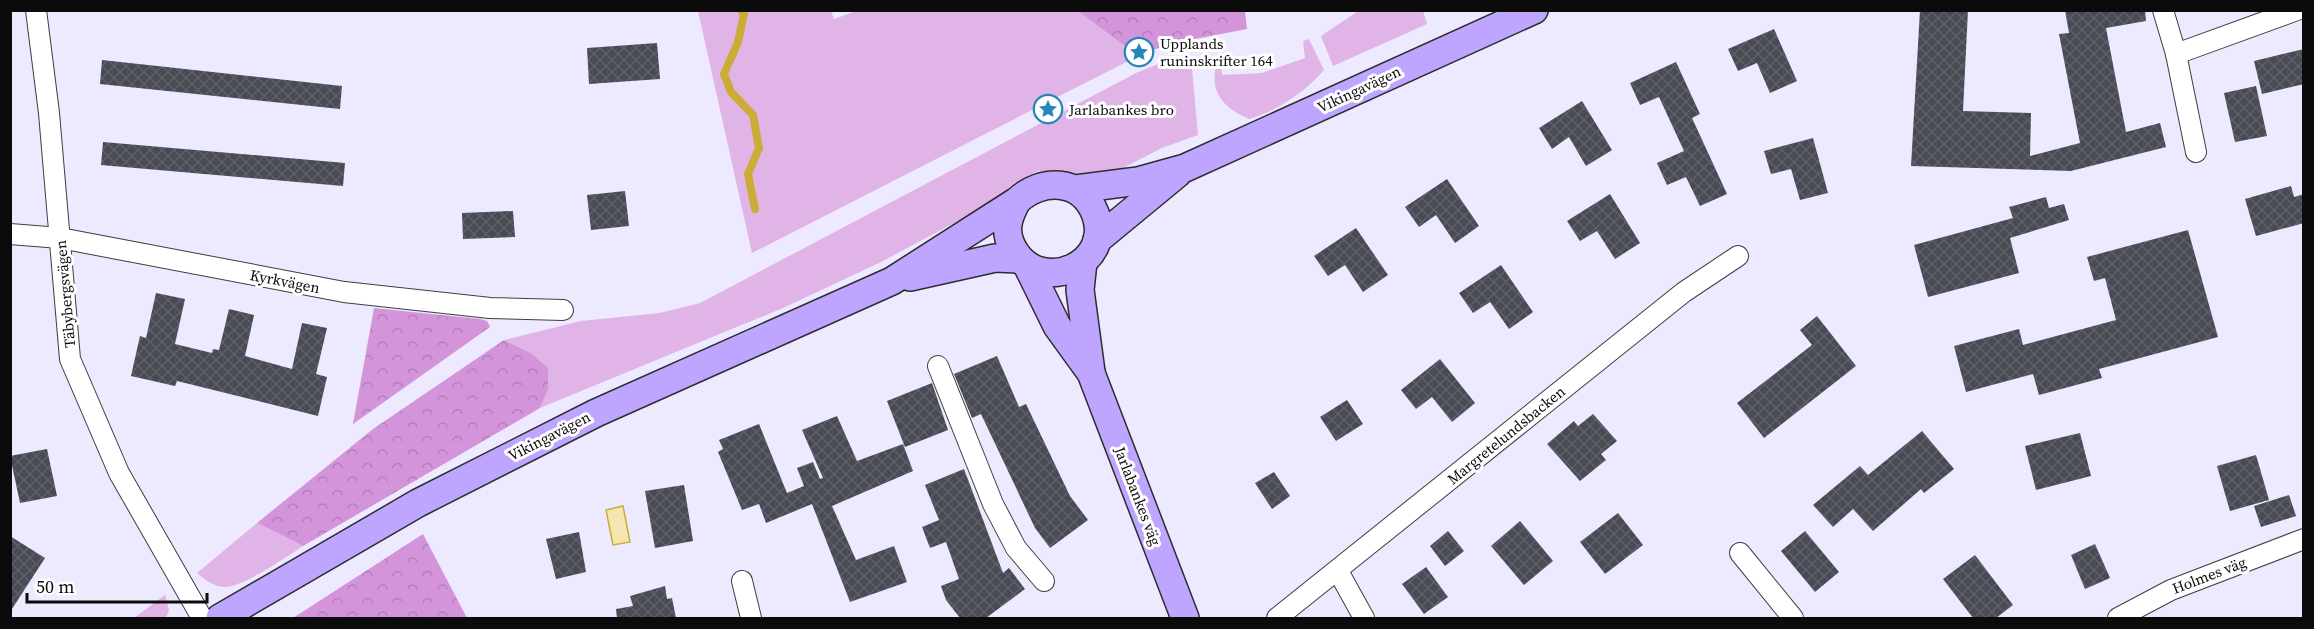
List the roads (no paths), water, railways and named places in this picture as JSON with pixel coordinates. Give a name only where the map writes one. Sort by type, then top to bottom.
[{"type":"main road","name":"Vikingavägen","points":[[220,618],[418,503],[585,418],[892,281],[1042,184],[1061,184],[1076,189],[1138,181],[1185,168],[1534,10]]},
{"type":"main road","name":"Vikingavägen","points":[[892,281],[995,258],[1023,262],[1040,272],[1056,274],[1074,268],[1083,262],[1097,240],[1185,168]]},
{"type":"main road","points":[[1076,189],[1089,201],[1096,215],[1097,240]]},
{"type":"main road","points":[[1017,201],[1009,217],[1006,233],[1023,262]]},
{"type":"main road","name":"Jarlabankes väg","points":[[1023,262],[1057,326],[1091,373]]},
{"type":"main road","name":"Jarlabankes väg","points":[[1083,262],[1080,290],[1091,373],[1185,618]]},
{"type":"street","name":"Täbybergsvägen","points":[[36,10],[70,358],[119,473],[202,618]]},
{"type":"street","points":[[2163,10],[2176,54],[2196,152]]},
{"type":"street","points":[[2176,54],[2297,10]]},
{"type":"street","name":"Kyrkvägen","points":[[10,234],[60,238],[344,292],[490,308],[563,310]]},
{"type":"street","name":"Margretelundsbacken","points":[[1277,618],[1676,298],[1738,256]]},
{"type":"street","points":[[938,366],[993,504],[1016,548],[1044,581]]},
{"type":"street","name":"Holmes väg","points":[[2118,618],[2171,590],[2304,539]]},
{"type":"street","points":[[1740,553],[1793,618]]},
{"type":"street","points":[[1338,571],[1364,618]]},
{"type":"street","points":[[742,582],[751,618]]},
{"type":"waterway","points":[[741,10],[744,14],[738,42],[724,74],[731,92],[753,115],[759,148],[748,174],[755,209]]},
{"type":"place","name":"Upplands runinskrifter 164","points":[[1139,52]]},
{"type":"place","name":"Jarlabankes bro","points":[[1048,109]]}]
